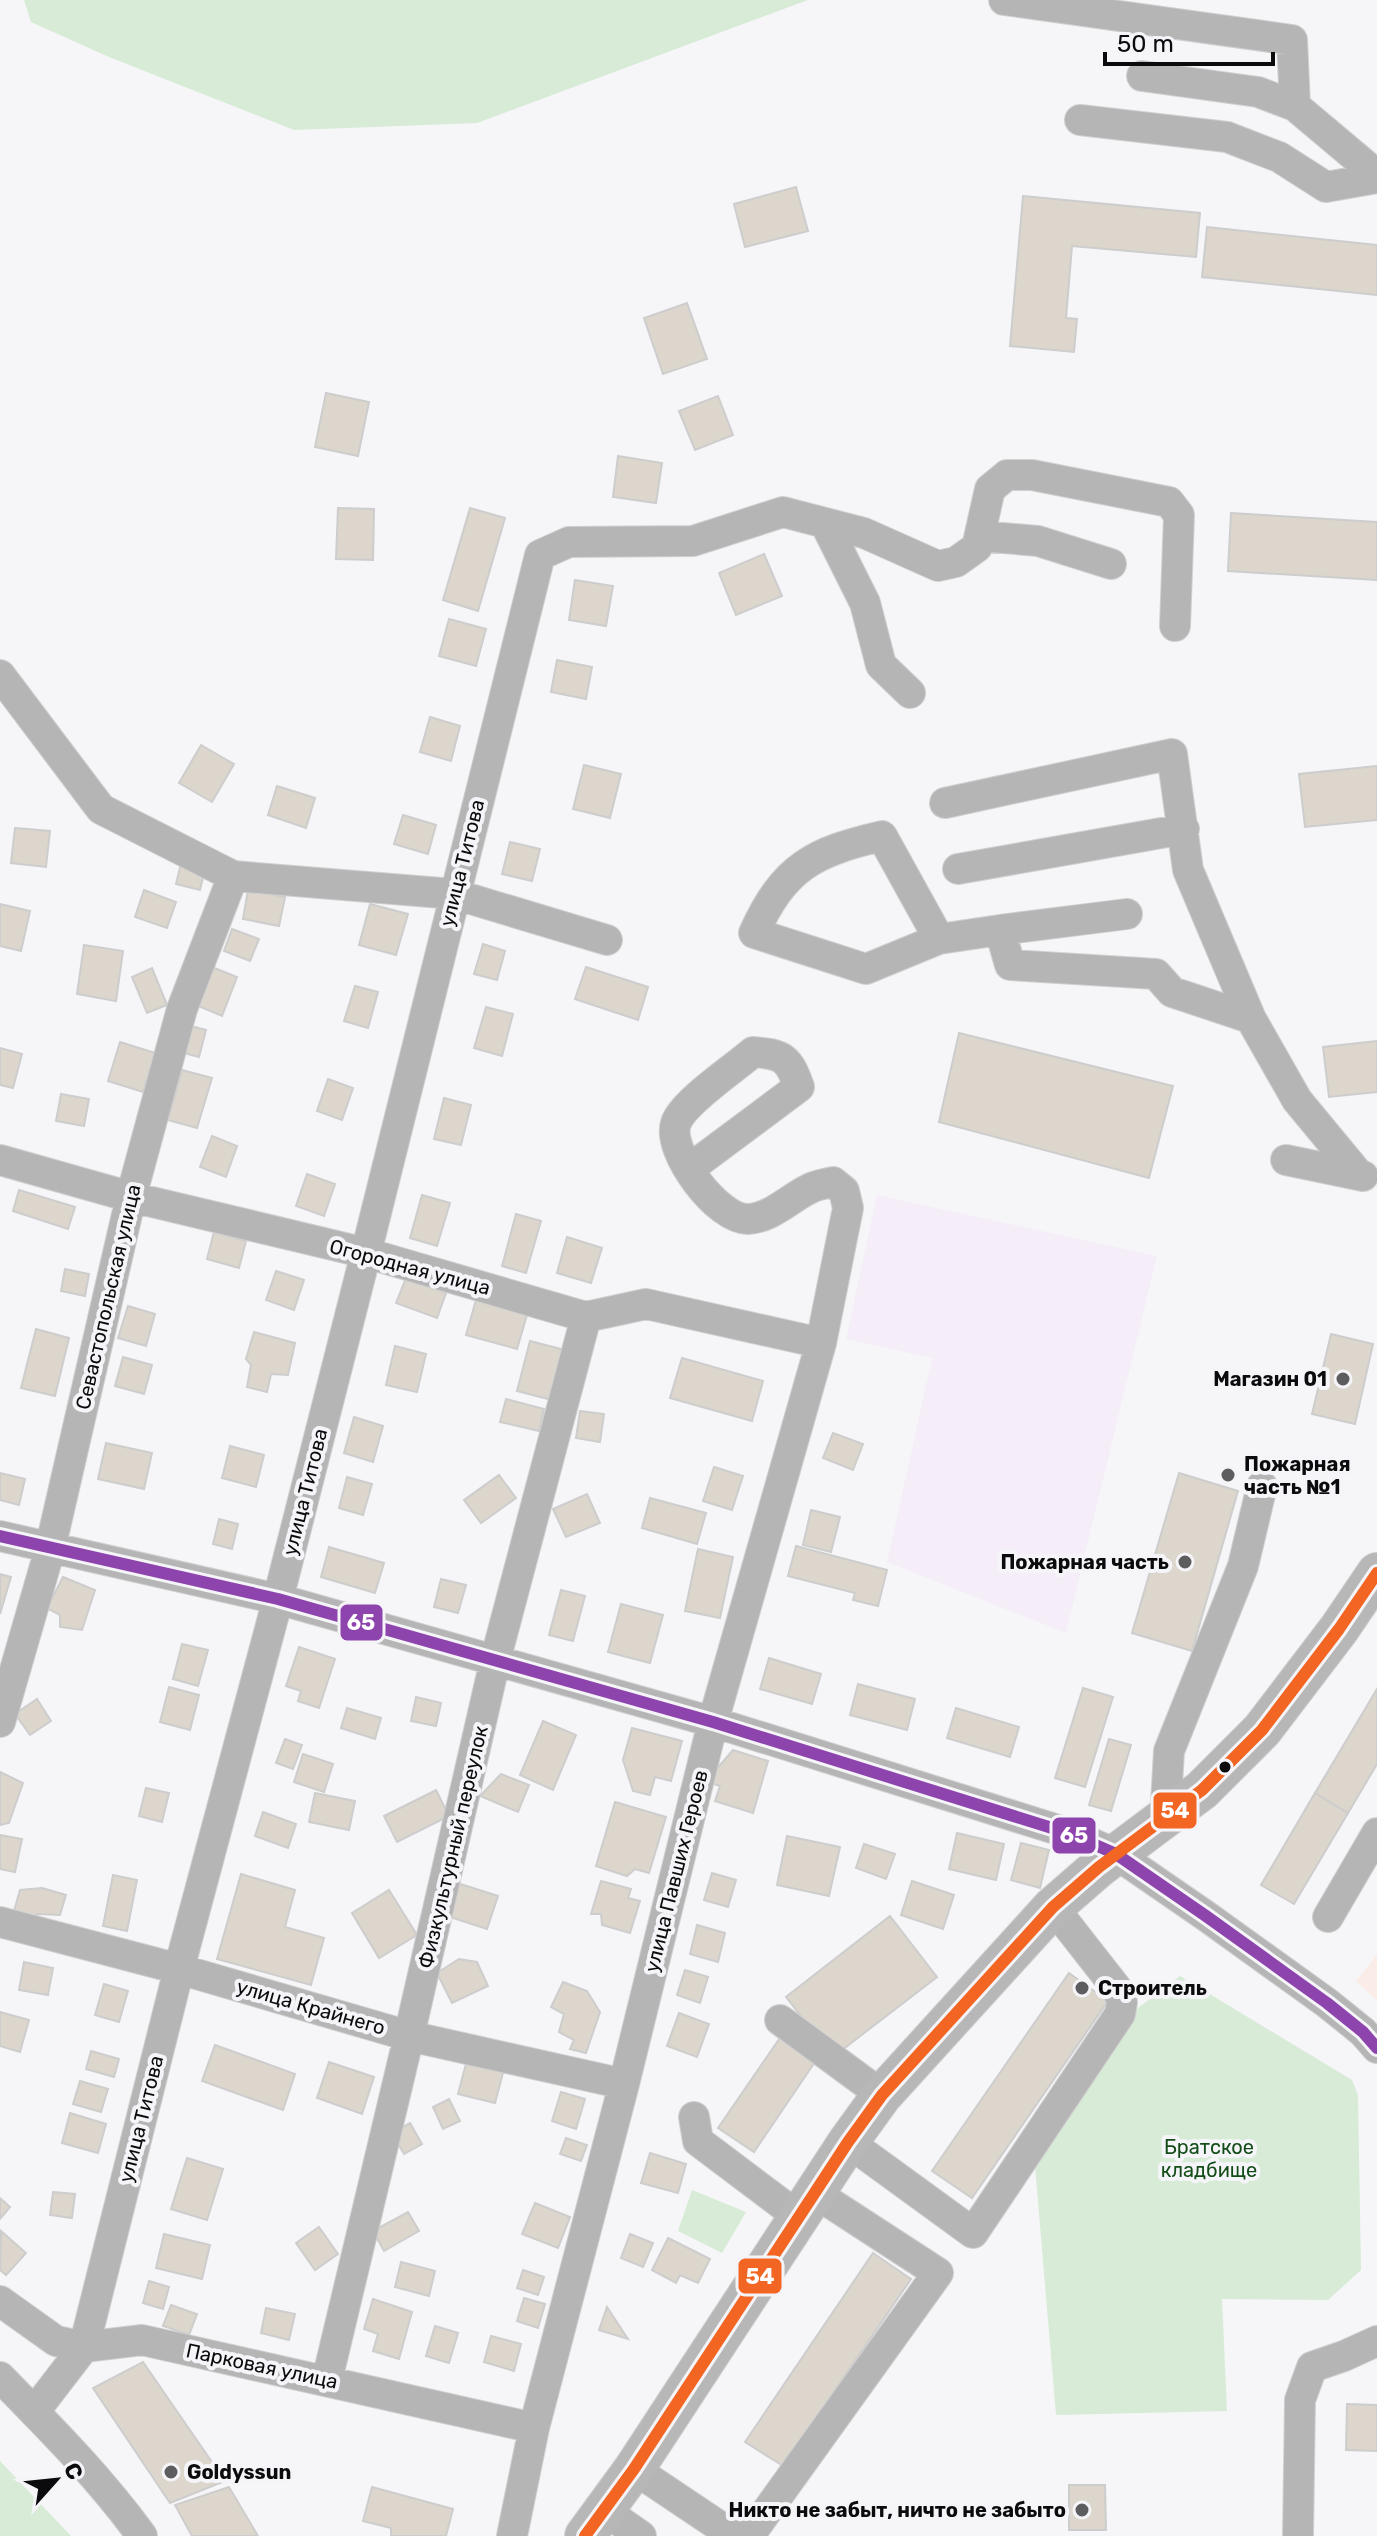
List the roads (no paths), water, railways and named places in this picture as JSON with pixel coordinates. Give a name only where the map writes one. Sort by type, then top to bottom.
[{"type":"main road","points":[[594,2523],[634,2469],[882,2095],[1053,1907],[1116,1854],[1202,1790],[1262,1730],[1339,1629],[1377,1573]]},
{"type":"street","points":[[1004,0],[1292,40],[1295,106]]},
{"type":"street","points":[[1142,76],[1258,92],[1295,106],[1377,176]]},
{"type":"street","points":[[1080,120],[1227,137],[1279,157],[1326,187],[1377,176]]},
{"type":"street","points":[[825,523],[864,533],[938,566],[956,562],[977,547],[990,489],[1007,475],[1032,475],[1169,502],[1179,515],[1175,626]]},
{"type":"street","name":"улица Титова","points":[[34,2412],[84,2347],[179,1969],[278,1599],[540,555],[569,542],[693,541],[783,512],[825,523]]},
{"type":"street","points":[[825,523],[865,603],[881,665],[910,693]]},
{"type":"street","points":[[980,536],[1038,541],[1111,564]]},
{"type":"street","points":[[0,675],[101,809],[233,876],[454,894],[607,940]]},
{"type":"street","points":[[945,803],[1172,754],[1188,870],[1250,1018],[1297,1100],[1368,1177]]},
{"type":"street","points":[[958,869],[1184,829]]},
{"type":"street","points":[[939,939],[882,836],[818,855],[788,876],[767,903],[754,933],[866,969],[939,939],[1127,914]]},
{"type":"street","name":"Севастопольская улица","points":[[0,1722],[50,1549],[131,1197],[182,1009],[233,876]]},
{"type":"street","points":[[1000,930],[1010,965],[1156,974],[1172,992],[1250,1018]]},
{"type":"street","name":"Огородная улица","points":[[0,1160],[131,1197],[366,1253],[586,1317],[646,1304],[821,1343]]},
{"type":"street","points":[[1286,1160],[1368,1177]]},
{"type":"street","name":"улица Павших Героев","points":[[512,2536],[534,2428],[624,2084],[713,1722],[821,1343],[848,1208],[844,1191],[833,1182],[811,1187],[764,1215],[747,1219],[727,1212],[705,1192],[689,1169]]},
{"type":"street","name":"Физкультурный переулок","points":[[327,2380],[495,1661],[586,1317]]},
{"type":"street","points":[[1165,1820],[1169,1751],[1243,1566],[1262,1486]]},
{"type":"street","points":[[0,1536],[278,1599],[713,1722],[1068,1833],[1116,1854],[1327,2003],[1363,2032],[1377,2048]]},
{"type":"street","points":[[1328,1917],[1377,1833]]},
{"type":"street","points":[[848,2142],[973,2233],[1120,2014],[1122,2002],[1118,1990],[1053,1907]]},
{"type":"street","name":"улица Крайнего","points":[[0,1922],[179,1969],[409,2036],[624,2084]]},
{"type":"street","points":[[780,2020],[882,2095]]},
{"type":"street","points":[[694,2117],[698,2141],[807,2205],[938,2273],[749,2536]]},
{"type":"street","name":"Парковая улица","points":[[0,2301],[56,2341],[84,2347],[142,2340],[534,2428]]},
{"type":"street","points":[[1298,2536],[1300,2400],[1312,2367],[1377,2341]]},
{"type":"street","points":[[0,2377],[119,2505],[142,2536]]},
{"type":"street","points":[[634,2469],[734,2536]]},
{"type":"street","points":[[594,2523],[641,2536]]},
{"type":"place","name":"Магазин 01","points":[[1343,1379]]},
{"type":"place","name":"Пожарная часть №1","points":[[1228,1475]]},
{"type":"place","name":"Пожарная часть","points":[[1185,1562]]},
{"type":"place","name":"Строитель","points":[[1082,1988]]},
{"type":"place","name":"Goldyssun","points":[[171,2472]]},
{"type":"place","name":"Никто не забыт, ничто не забыто","points":[[1082,2510]]},
{"type":"park label","name":"Братское кладбище","points":[[1209,2158]]}]
